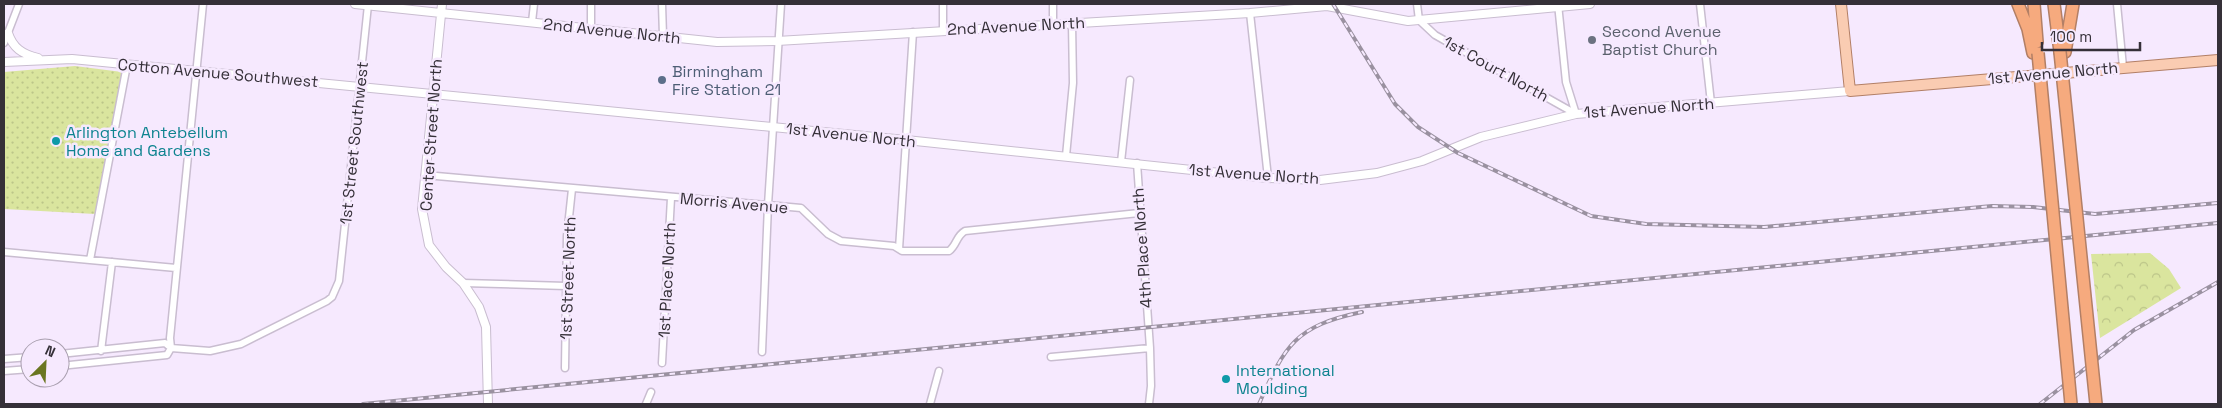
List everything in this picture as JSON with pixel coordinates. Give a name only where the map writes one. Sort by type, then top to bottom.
[{"type":"highway","points":[[2018,4],[2036,53]]},
{"type":"highway","points":[[2034,4],[2036,53],[2041,82],[2071,404]]},
{"type":"highway","points":[[2054,4],[2063,52],[2064,79],[2096,404]]},
{"type":"highway","points":[[2063,52],[2073,4]]},
{"type":"main road","points":[[1841,4],[1850,92]]},
{"type":"main road","name":"1st Avenue North","points":[[1850,92],[2218,60]]},
{"type":"street","points":[[4,43],[19,4]]},
{"type":"street","points":[[70,365],[167,355],[171,348],[170,338],[176,268],[203,4]]},
{"type":"street","name":"2nd Avenue North","points":[[355,4],[442,8],[532,22],[717,42],[1072,23],[1250,12],[1327,5],[1408,20],[1419,20],[1558,5],[1590,4]]},
{"type":"street","points":[[532,22],[534,4]]},
{"type":"street","points":[[591,4],[591,29]]},
{"type":"street","points":[[662,4],[662,36]]},
{"type":"street","points":[[762,352],[772,127],[781,4]]},
{"type":"street","points":[[943,4],[943,30]]},
{"type":"street","points":[[1053,4],[1053,24]]},
{"type":"street","points":[[1417,4],[1419,20]]},
{"type":"street","points":[[1700,4],[1711,104]]},
{"type":"street","points":[[2117,4],[2123,67]]},
{"type":"street","name":"1st Street Southwest","points":[[171,348],[210,351],[241,344],[332,297],[339,281],[368,5]]},
{"type":"street","points":[[1558,5],[1566,82],[1576,114]]},
{"type":"street","name":"Center Street North","points":[[442,8],[432,93],[422,209],[429,245],[462,283],[479,308],[486,327],[488,401]]},
{"type":"street","points":[[1250,12],[1268,178]]},
{"type":"street","name":"1st Court North","points":[[1419,20],[1435,35],[1576,114]]},
{"type":"street","points":[[1066,156],[1074,83],[1072,23]]},
{"type":"street","points":[[899,249],[913,32]]},
{"type":"street","points":[[8,33],[14,47],[20,51],[47,60]]},
{"type":"street","name":"Cotton Avenue Southwest","points":[[4,62],[72,59],[432,93]]},
{"type":"street","points":[[90,260],[127,65]]},
{"type":"street","points":[[1120,162],[1130,80]]},
{"type":"street","name":"1st Avenue North","points":[[432,93],[1137,163],[1268,178],[1320,180],[1377,173],[1422,161],[1481,137],[1576,114],[1850,92]]},
{"type":"street","name":"4th Place North","points":[[1137,163],[1150,348],[1151,386],[1148,404]]},
{"type":"street","name":"Morris Avenue","points":[[425,175],[801,208],[828,234],[841,241],[894,246],[902,251],[949,250],[953,248],[959,234],[965,231],[1139,212]]},
{"type":"street","name":"1st Street North","points":[[564,368],[567,236],[572,189]]},
{"type":"street","name":"1st Place North","points":[[662,363],[671,198]]},
{"type":"street","points":[[4,252],[176,268]]},
{"type":"street","points":[[101,350],[112,262]]},
{"type":"street","points":[[462,283],[566,286]]},
{"type":"street","points":[[70,353],[165,343],[171,348]]},
{"type":"street","points":[[1051,357],[1150,348]]},
{"type":"street","points":[[4,359],[20,358]]},
{"type":"street","points":[[4,371],[20,370]]},
{"type":"street","points":[[930,404],[939,371]]},
{"type":"street","points":[[646,404],[651,392]]},
{"type":"green space","name":"Arlington Antebellum Home and Gardens","points":[[75,66],[122,72],[95,214],[4,209],[4,72]]},
{"type":"green space","points":[[2150,253],[2169,269],[2181,288],[2100,338],[2091,254]]},
{"type":"railway","points":[[1333,4],[1395,104],[1418,127],[1458,153],[1591,216],[1646,224],[1764,227],[1992,206],[2033,207],[2095,214],[2218,203]]},
{"type":"railway","points":[[363,404],[2218,223]]},
{"type":"railway","points":[[2040,404],[2134,330],[2218,282]]},
{"type":"railway","points":[[1259,404],[1277,367],[1295,341],[1321,324],[1362,312]]},
{"type":"place","name":"Second Avenue Baptist Church","points":[[1592,40]]},
{"type":"place","name":"Birmingham Fire Station 21","points":[[662,80]]},
{"type":"place","name":"Arlington Antebellum Home and Gardens","points":[[56,141]]},
{"type":"place","name":"International Moulding","points":[[1226,379]]}]
